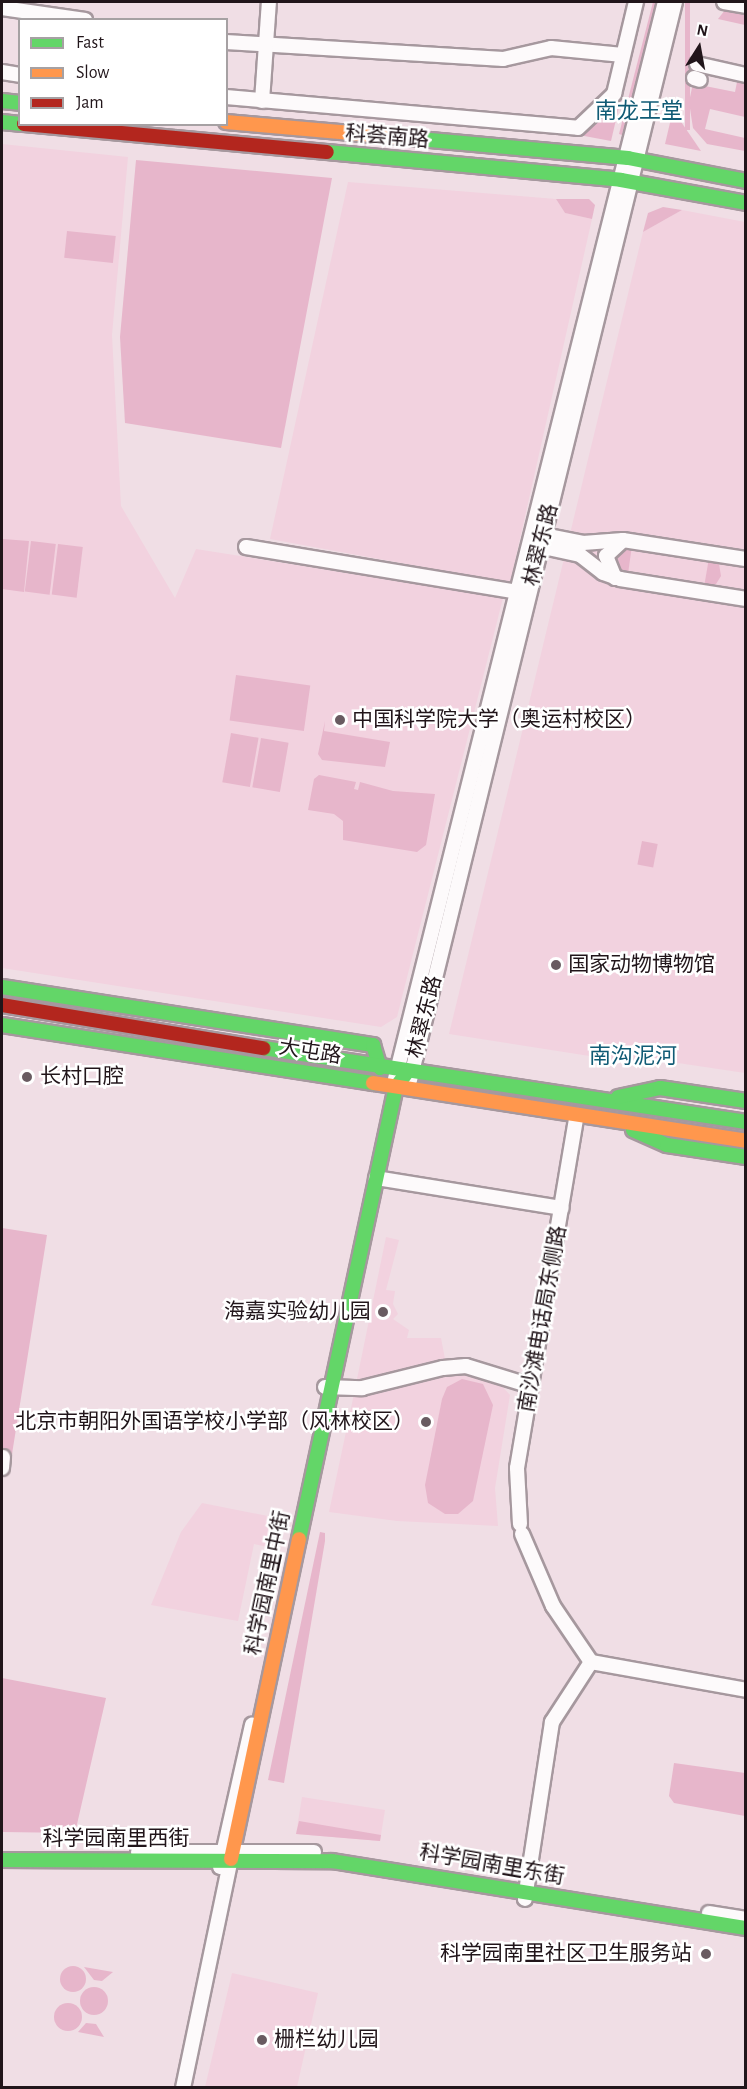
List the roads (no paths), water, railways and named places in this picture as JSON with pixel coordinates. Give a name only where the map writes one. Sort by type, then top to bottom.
[{"type":"street","points":[[262,100],[269,2]]},
{"type":"street","points":[[228,98],[578,128],[614,94],[636,2]]},
{"type":"street","name":"林翠东路","points":[[398,1069],[537,540],[627,170],[665,2]]},
{"type":"street","name":"林翠东路","points":[[627,170],[675,2]]},
{"type":"street","points":[[724,2],[746,6]]},
{"type":"street","points":[[2,8],[71,18]]},
{"type":"street","points":[[228,42],[503,59],[551,48],[623,55]]},
{"type":"street","points":[[697,64],[746,75]]},
{"type":"street","points":[[2,72],[18,75]]},
{"type":"street","points":[[2,101],[18,103]]},
{"type":"street","points":[[2,122],[18,124]]},
{"type":"street","name":"科荟南路","points":[[228,122],[627,170],[746,203]]},
{"type":"street","name":"科荟南路","points":[[50,126],[746,181]]},
{"type":"street","points":[[627,170],[746,193]]},
{"type":"street","points":[[537,540],[583,543],[624,540],[746,559]]},
{"type":"street","points":[[537,540],[585,558],[603,573],[615,578],[746,599]]},
{"type":"street","name":"林翠东路","points":[[398,1069],[517,592],[537,540]]},
{"type":"street","points":[[615,578],[606,556],[624,540]]},
{"type":"street","points":[[246,547],[517,592]]},
{"type":"street","points":[[2,987],[374,1045],[398,1069],[398,1087],[331,1388],[362,1388],[443,1368],[466,1366],[531,1386]]},
{"type":"street","name":"大屯路","points":[[2,1005],[746,1122]]},
{"type":"street","name":"大屯路","points":[[2,1025],[746,1141]]},
{"type":"street","name":"科学园南里中街","points":[[183,2088],[229,1859],[398,1087]]},
{"type":"street","name":"大屯路","points":[[607,1100],[660,1088],[746,1101]]},
{"type":"street","name":"南沙滩电话局东侧路","points":[[578,1115],[517,1468],[521,1529],[553,1606],[591,1662]]},
{"type":"street","name":"大屯路","points":[[612,1120],[667,1145],[746,1157]]},
{"type":"street","points":[[379,1179],[562,1208]]},
{"type":"street","points":[[526,1892],[552,1722],[591,1662],[746,1690]]},
{"type":"street","points":[[2,1853],[229,1859]]},
{"type":"street","points":[[2,1868],[229,1859]]},
{"type":"street","name":"科学园南里西街","points":[[2,1860],[229,1859]]},
{"type":"street","name":"科学园南里东街","points":[[229,1859],[332,1861],[746,1928]]},
{"type":"street","points":[[526,1892],[746,1919]]},
{"type":"street","points":[[526,1892],[746,1935]]},
{"type":"place","name":"中国科学院大学（奥运村校区）","points":[[340,720]]},
{"type":"place","name":"国家动物博物馆","points":[[556,965]]},
{"type":"place","name":"长村口腔","points":[[27,1077]]},
{"type":"place","name":"海嘉实验幼儿园","points":[[383,1312]]},
{"type":"place","name":"北京市朝阳外国语学校小学部（风林校区）","points":[[426,1422]]},
{"type":"place","name":"科学园南里社区卫生服务站","points":[[706,1954]]},
{"type":"place","name":"栅栏幼儿园","points":[[262,2040]]},
{"type":"district","name":"南龙王堂","points":[[639,112]]},
{"type":"district","name":"南沟泥河","points":[[633,1057]]}]
